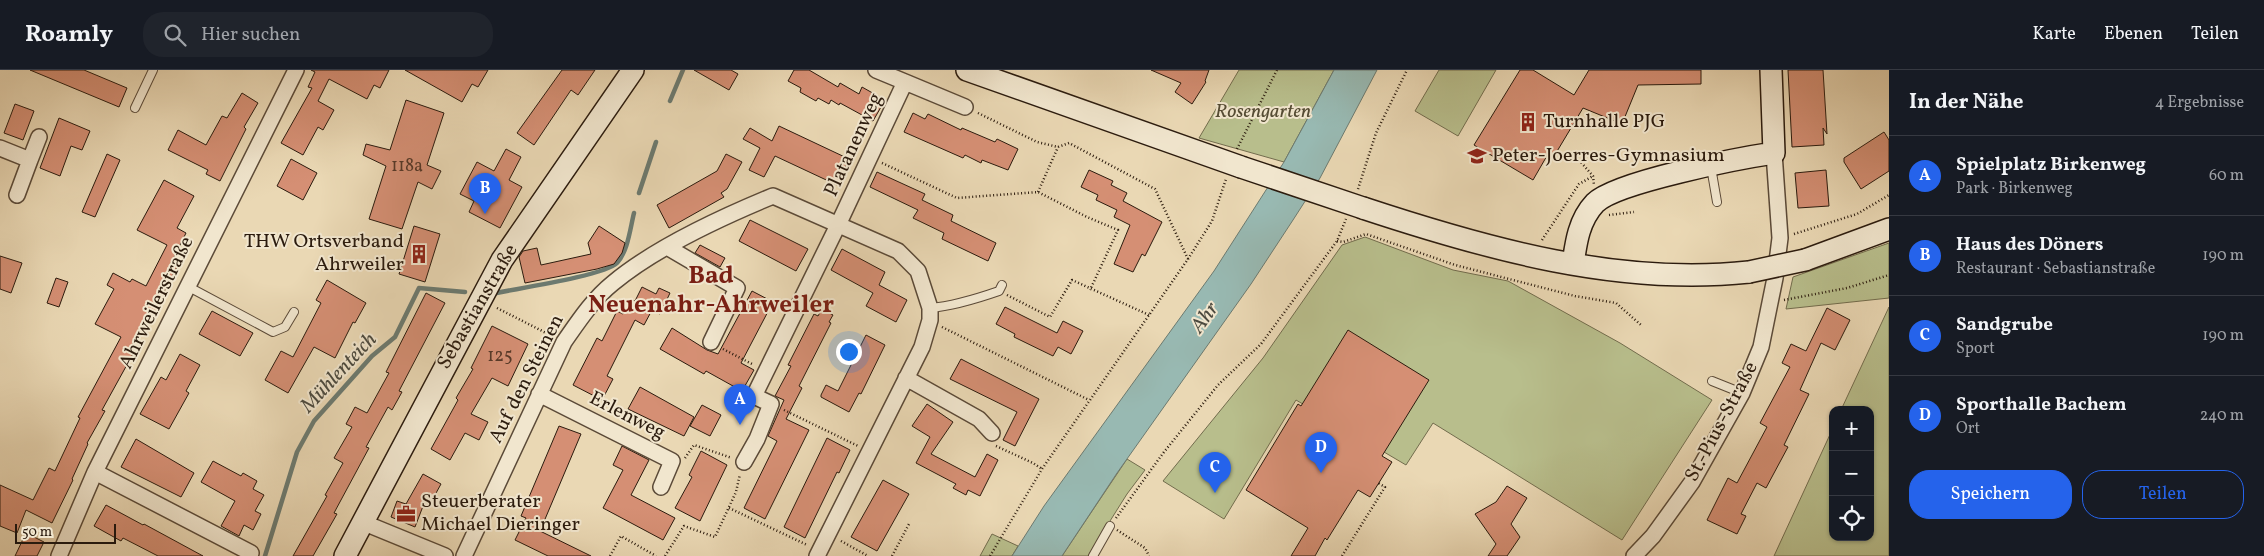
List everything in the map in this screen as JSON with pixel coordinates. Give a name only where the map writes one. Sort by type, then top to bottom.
[{"type":"main road","name":"Sebastianstraße","points":[[345,556],[502,260],[633,70]]},
{"type":"main road","points":[[968,70],[1235,170],[1455,237],[1499,249],[1573,264],[1651,274],[1695,275],[1749,272],[1804,260],[1889,230]]},
{"type":"main road","name":"St.-Pius-Straße","points":[[1770,70],[1774,153]]},
{"type":"main road","points":[[1573,264],[1581,225],[1595,203],[1607,194],[1622,188],[1711,166],[1774,153]]},
{"type":"street","name":"Ahrweilerstraße","points":[[59,556],[95,472],[296,70]]},
{"type":"street","name":"Platanenweg","points":[[876,70],[965,107]]},
{"type":"street","name":"Platanenweg","points":[[771,404],[754,396],[838,225],[905,82]]},
{"type":"street","points":[[17,195],[39,137]]},
{"type":"street","points":[[0,148],[30,160]]},
{"type":"street","name":"St.-Pius-Straße","points":[[1634,556],[1653,536],[1692,482],[1742,393],[1761,347],[1771,302],[1780,238],[1774,153]]},
{"type":"street","name":"Auf den Steinen","points":[[464,556],[564,342],[583,315],[612,284],[666,247],[773,196],[898,251],[918,271],[930,314]]},
{"type":"street","points":[[666,247],[737,288],[711,342]]},
{"type":"street","points":[[819,554],[868,451],[922,348],[930,314]]},
{"type":"street","points":[[906,378],[978,420],[992,433]]},
{"type":"street","name":"Erlenweg","points":[[539,394],[672,461],[661,486]]},
{"type":"street","points":[[744,462],[757,439],[771,404]]},
{"type":"street","points":[[95,472],[251,553]]},
{"type":"street","points":[[362,522],[446,556]]},
{"type":"lane","points":[[135,108],[153,70]]},
{"type":"lane","points":[[1711,166],[1717,202]]},
{"type":"lane","points":[[187,286],[273,332],[285,327],[294,312]]},
{"type":"lane","points":[[930,314],[1000,288]]},
{"type":"lane","points":[[1712,382],[1742,393]]},
{"type":"lane","points":[[1093,556],[1110,526]]},
{"type":"path","points":[[1241,141],[1277,70]]},
{"type":"path","points":[[1149,556],[1145,548],[1110,526],[1130,497],[1218,385],[1260,344],[1336,241],[1355,206],[1376,133],[1407,70]]},
{"type":"path","points":[[965,107],[1037,142],[1058,147],[1069,143],[1155,189],[1188,259]]},
{"type":"path","points":[[1038,192],[1058,147]]},
{"type":"path","points":[[1539,244],[1579,184],[1593,176],[1572,152]]},
{"type":"path","points":[[870,158],[957,198],[1038,192],[1086,217],[1118,230],[1090,290]]},
{"type":"path","points":[[990,556],[1042,469],[1188,259],[1212,221],[1235,170]]},
{"type":"path","points":[[1780,238],[1856,214],[1889,195]]},
{"type":"path","points":[[1608,215],[1634,212]]},
{"type":"path","points":[[1336,241],[1343,242],[1366,234],[1455,265],[1576,296],[1616,303],[1641,325]]},
{"type":"path","points":[[1771,302],[1847,288],[1889,275]]},
{"type":"path","points":[[1000,288],[1050,317],[1072,280],[1149,316]]},
{"type":"path","points":[[479,301],[494,306],[564,342]]},
{"type":"path","points":[[930,314],[1090,400]]},
{"type":"path","points":[[711,342],[766,372]]},
{"type":"path","points":[[771,404],[868,451]]},
{"type":"path","points":[[992,433],[996,446],[1042,469]]},
{"type":"path","points":[[666,556],[684,526],[715,536],[729,508],[744,462],[694,445],[687,458],[672,461]]},
{"type":"path","points":[[1342,556],[1384,487],[1378,484]]},
{"type":"path","points":[[729,508],[819,554]]},
{"type":"path","points":[[892,556],[909,524]]},
{"type":"path","points":[[828,534],[868,556]]},
{"type":"path","points":[[610,556],[621,536],[656,556]]},
{"type":"green space","name":"Rosengarten","points":[[1239,70],[1334,70],[1284,162],[1199,138]]},
{"type":"green space","points":[[1439,70],[1496,70],[1458,136],[1415,111]]},
{"type":"green space","points":[[1365,237],[1453,270],[1508,281],[1620,343],[1712,400],[1622,540],[1433,423],[1406,465],[1296,400],[1224,519],[1163,481],[1263,358],[1342,245]]},
{"type":"green space","points":[[1889,243],[1889,298],[1786,309],[1793,277]]},
{"type":"green space","points":[[1889,307],[1889,556],[1774,556],[1829,437],[1829,541],[1874,541],[1874,406],[1843,406]]},
{"type":"green space","points":[[1127,459],[1145,470],[1127,494],[1088,556],[1062,556]]},
{"type":"green space","points":[[992,534],[1018,546],[1012,556],[980,556]]},
{"type":"water","name":"Ahr","points":[[1334,70],[1377,70],[1320,178],[1251,284],[1117,473],[1062,556],[1012,556],[1044,506],[1214,271],[1284,162]]},
{"type":"building","points":[[30,70],[84,70],[127,88],[119,107]]},
{"type":"building","points":[[311,70],[389,70],[380,88],[374,85],[367,99],[329,79],[318,101],[334,110],[323,130],[318,127],[303,155],[281,143],[312,88],[308,87],[315,72]]},
{"type":"building","points":[[405,70],[488,70],[478,87],[472,84],[462,102]]},
{"type":"building","points":[[562,70],[595,70],[578,95],[571,90],[534,145],[517,133]]},
{"type":"building","points":[[694,70],[731,70],[738,74],[729,90]]},
{"type":"building","points":[[794,70],[809,70],[838,87],[840,83],[859,94],[862,87],[885,100],[873,121],[840,103],[839,105],[831,100],[829,104],[818,98],[816,101],[800,92],[801,88],[788,81]]},
{"type":"building","points":[[1151,70],[1209,70],[1206,82],[1192,104],[1175,92],[1181,83]]},
{"type":"building","name":"Turnhalle PJG","points":[[1520,70],[1533,70],[1574,95],[1589,70],[1701,70],[1701,84],[1638,85],[1622,124],[1583,108],[1553,158],[1548,154],[1533,180],[1474,145]]},
{"type":"building","points":[[1788,70],[1823,70],[1827,134],[1823,128],[1824,145],[1792,147]]},
{"type":"building","points":[[242,93],[258,103],[244,127],[246,129],[220,181],[206,174],[208,170],[168,150],[178,130],[206,145],[222,116],[227,118]]},
{"type":"building","points":[[406,100],[444,113],[427,165],[441,171],[432,189],[418,182],[402,229],[369,219],[386,166],[363,155],[366,144],[390,150]]},
{"type":"building","points":[[15,104],[34,111],[23,140],[4,133]]},
{"type":"building","points":[[913,113],[925,119],[928,114],[961,130],[962,128],[995,142],[997,139],[1018,149],[1008,170],[982,160],[981,163],[965,155],[963,158],[904,132]]},
{"type":"building","points":[[59,118],[90,131],[82,150],[71,146],[60,176],[40,168]]},
{"type":"building","points":[[779,126],[849,159],[837,185],[775,156],[764,177],[749,170],[760,148],[743,139],[750,128],[772,141]]},
{"type":"building","points":[[1884,132],[1889,140],[1889,171],[1861,189],[1844,162],[1844,158]]},
{"type":"building","points":[[506,149],[521,157],[509,180],[522,187],[500,228],[469,212],[474,201],[460,194],[477,162],[494,171]]},
{"type":"building","points":[[107,154],[120,160],[95,217],[82,212]]},
{"type":"building","points":[[726,154],[742,162],[727,189],[721,193],[724,197],[669,228],[657,205],[717,171]]},
{"type":"building","points":[[291,159],[317,173],[303,200],[277,186]]},
{"type":"building","points":[[1089,170],[1113,181],[1111,185],[1127,193],[1123,201],[1162,222],[1145,256],[1142,254],[1133,272],[1114,264],[1130,225],[1114,217],[1117,210],[1096,200],[1098,195],[1081,187]]},
{"type":"building","points":[[1826,170],[1829,206],[1798,208],[1795,173]]},
{"type":"building","points":[[877,172],[925,194],[922,200],[953,215],[951,221],[996,243],[988,261],[942,239],[944,233],[913,218],[918,210],[870,187]]},
{"type":"building","points":[[164,180],[194,196],[177,228],[186,233],[171,263],[177,267],[163,294],[165,295],[156,313],[150,310],[130,350],[134,352],[102,410],[105,411],[87,443],[73,480],[52,523],[26,510],[17,533],[0,526],[0,485],[33,500],[49,468],[55,471],[80,418],[78,417],[121,337],[95,324],[114,289],[107,285],[113,273],[130,282],[132,279],[146,286],[167,245],[137,230]]},
{"type":"building","points":[[750,220],[808,249],[796,271],[739,241]]},
{"type":"building","name":"THW Ortsverband Ahrweiler","points":[[414,226],[440,234],[425,282],[399,274]]},
{"type":"building","points":[[599,226],[625,243],[622,253],[614,264],[525,283],[519,257],[523,251],[537,248],[541,265],[591,254],[588,243]]},
{"type":"building","points":[[700,245],[725,258],[720,267],[695,253]]},
{"type":"building","points":[[842,249],[885,272],[879,285],[907,300],[896,322],[866,306],[873,293],[831,270]]},
{"type":"building","points":[[0,256],[22,263],[11,293],[0,289]]},
{"type":"building","points":[[56,278],[68,282],[59,307],[47,303]]},
{"type":"building","points":[[327,280],[366,303],[355,323],[353,322],[335,358],[314,347],[288,393],[265,380],[281,351],[293,357],[321,303],[316,300]]},
{"type":"building","points":[[642,287],[656,294],[659,288],[670,293],[660,314],[652,310],[644,325],[635,320],[607,376],[613,379],[602,400],[573,385],[597,338],[602,341],[617,311],[623,314],[630,299],[635,301]]},
{"type":"building","points":[[752,291],[773,302],[741,363],[754,370],[742,391],[706,371],[704,374],[660,349],[672,328],[707,350],[718,354]]},
{"type":"building","points":[[426,293],[445,303],[399,391],[402,392],[392,410],[388,407],[366,447],[369,448],[334,513],[337,514],[313,556],[293,556],[327,496],[325,495],[343,463],[334,458],[352,427],[346,424],[355,407],[367,413],[389,373],[386,372]]},
{"type":"building","points":[[1005,307],[1057,333],[1063,321],[1083,331],[1071,354],[1058,347],[1053,356],[1014,337],[1015,334],[996,324]]},
{"type":"building","points":[[1827,308],[1850,320],[1835,350],[1821,343],[1800,390],[1809,394],[1784,445],[1788,447],[1766,488],[1757,483],[1741,514],[1746,516],[1737,534],[1707,520],[1728,478],[1737,483],[1767,427],[1760,423],[1790,367],[1782,363],[1791,344],[1806,351]]},
{"type":"building","points":[[822,309],[833,315],[829,322],[831,323],[799,386],[802,388],[786,419],[809,430],[765,519],[744,508],[777,441],[768,436],[784,400],[775,396],[791,366],[788,365],[814,314],[818,316]]},
{"type":"building","points":[[212,311],[253,333],[240,356],[199,334]]},
{"type":"building","points":[[492,326],[528,344],[508,386],[492,378],[471,414],[488,422],[479,440],[465,433],[450,460],[431,449],[458,400],[456,398],[473,369],[471,368]]},
{"type":"building","points":[[1348,330],[1429,380],[1382,456],[1392,462],[1370,497],[1358,490],[1315,556],[1291,556],[1308,528],[1246,490],[1298,404],[1301,406]]},
{"type":"building","points":[[866,335],[885,345],[861,394],[859,393],[849,412],[821,397],[821,395],[826,385],[838,391]]},
{"type":"building","points":[[180,354],[200,365],[186,391],[189,393],[169,429],[140,414],[161,377],[166,380]]},
{"type":"building","points":[[961,359],[1039,399],[1015,446],[1003,440],[1017,412],[950,379]]},
{"type":"building","points":[[640,387],[694,417],[684,436],[628,409]]},
{"type":"building","points":[[927,404],[953,422],[931,454],[975,477],[987,454],[998,460],[980,496],[968,490],[966,495],[953,488],[956,484],[916,463],[930,437],[912,426]]},
{"type":"building","points":[[702,405],[721,415],[710,436],[690,426]]},
{"type":"building","points":[[559,426],[581,434],[540,531],[591,556],[548,556],[515,540],[526,518],[521,516]]},
{"type":"building","points":[[827,438],[850,450],[839,473],[837,472],[805,538],[784,527]]},
{"type":"building","points":[[136,439],[194,473],[181,497],[121,467]]},
{"type":"building","points":[[622,446],[649,460],[631,495],[675,518],[663,540],[603,508],[623,470],[613,465]]},
{"type":"building","points":[[701,451],[727,465],[700,521],[675,508],[692,477],[689,475]]},
{"type":"building","points":[[213,461],[241,476],[243,473],[257,481],[253,489],[264,495],[255,511],[261,514],[253,530],[244,525],[239,536],[221,526],[235,501],[201,482]]},
{"type":"building","points":[[423,474],[441,484],[430,504],[425,501],[415,527],[391,517],[397,501],[406,504]]},
{"type":"building","points":[[883,480],[909,494],[877,551],[851,537]]},
{"type":"building","points":[[1507,486],[1527,498],[1511,524],[1520,537],[1507,556],[1488,556],[1496,544],[1475,514],[1496,502]]},
{"type":"building","points":[[106,505],[203,556],[158,556],[123,538],[121,541],[94,526]]},
{"type":"building","points":[[26,533],[44,542],[37,556],[15,556]]},
{"type":"waterway","name":"Mühlenteich","points":[[670,101],[683,70]]},
{"type":"waterway","name":"Mühlenteich","points":[[639,193],[656,142]]},
{"type":"waterway","name":"Mühlenteich","points":[[491,294],[557,282],[609,268],[617,263],[624,252],[634,213]]},
{"type":"waterway","name":"Mühlenteich","points":[[265,556],[297,452],[314,421],[372,356],[395,337],[419,288],[465,292]]},
{"type":"place","name":"Turnhalle PJG","points":[[1528,122]]},
{"type":"place","name":"Peter-Joerres-Gymnasium","points":[[1477,156]]},
{"type":"place","name":"Haus des Döners","points":[[485,214]]},
{"type":"place","name":"THW Ortsverband Ahrweiler","points":[[419,254]]},
{"type":"place","name":"Spielplatz Birkenweg","points":[[740,425]]},
{"type":"place","name":"Sporthalle Bachem","points":[[1321,473]]},
{"type":"place","name":"Sandgrube","points":[[1215,493]]},
{"type":"place","name":"Steuerberater Michael Dieringer","points":[[406,514]]},
{"type":"district","name":"Bad Neuenahr-Ahrweiler","points":[[711,290]]}]
